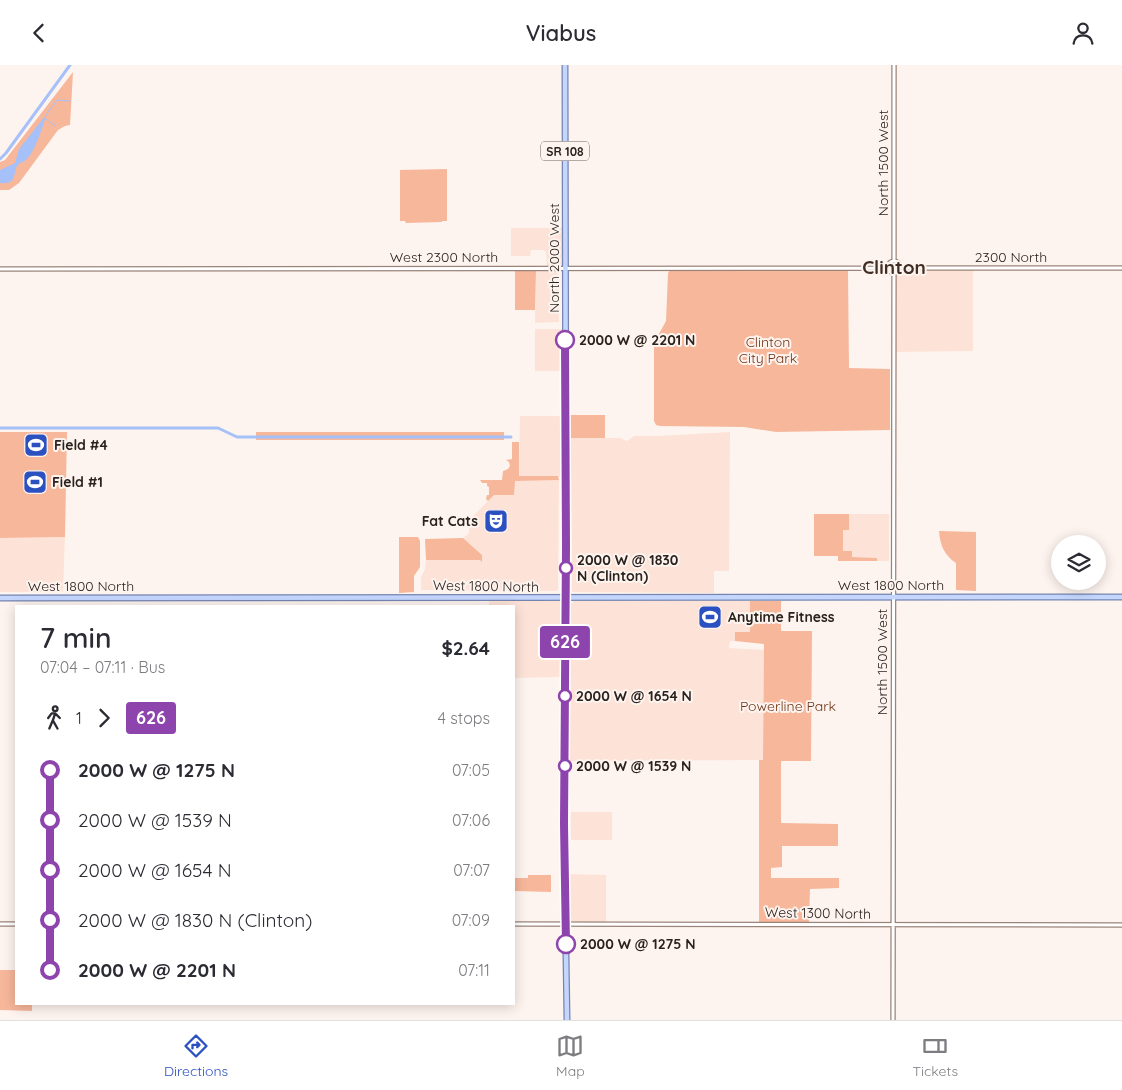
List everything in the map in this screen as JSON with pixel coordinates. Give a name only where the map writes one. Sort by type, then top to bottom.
[{"type":"main road","name":"North 2000 West","points":[[565,65],[566,598],[564,824],[567,1020]]},
{"type":"main road","name":"West 1800 North","points":[[0,597],[1122,597]]},
{"type":"street","name":"North 1500 West","points":[[894,65],[894,261]]},
{"type":"street","points":[[894,261],[897,262],[900,268],[899,271],[891,273],[888,268],[894,261]]},
{"type":"street","name":"West 2300 North","points":[[0,269],[888,268]]},
{"type":"street","name":"2300 North","points":[[900,268],[1122,268]]},
{"type":"street","name":"North 1500 West","points":[[893,1020],[894,273]]},
{"type":"street","points":[[0,924],[15,924]]},
{"type":"street","name":"West 1300 North","points":[[515,924],[1122,925]]},
{"type":"shaded area","points":[[511,228],[563,228],[563,266],[547,266],[546,252],[544,250],[531,250],[530,256],[511,256]]},
{"type":"shaded area","points":[[902,270],[973,270],[973,351],[896,352],[896,275]]},
{"type":"shaded area","points":[[536,271],[558,271],[559,322],[535,323]]},
{"type":"shaded area","points":[[535,329],[562,329],[562,371],[535,371]]},
{"type":"shaded area","points":[[520,416],[561,416],[562,477],[519,477]]},
{"type":"shaded area","points":[[730,432],[729,571],[714,571],[714,593],[572,592],[571,473],[567,438],[620,438],[627,441],[634,436]]},
{"type":"shaded area","points":[[514,480],[559,480],[558,590],[421,590],[421,577],[425,569],[426,560],[481,560],[482,555],[463,538],[469,533],[469,520],[494,495],[514,495]]},
{"type":"shaded area","points":[[849,514],[889,514],[889,561],[877,561],[876,558],[852,557],[843,551],[843,530],[849,530]]},
{"type":"shaded area","points":[[65,537],[63,592],[0,592],[0,538]]},
{"type":"shaded area","points":[[489,601],[560,601],[561,677],[515,678],[515,605],[489,605]]},
{"type":"shaded area","points":[[574,601],[750,601],[750,632],[735,633],[735,641],[730,641],[729,648],[764,650],[763,760],[570,761],[571,604]]},
{"type":"shaded area","points":[[571,812],[612,812],[612,840],[571,840]]},
{"type":"shaded area","points":[[568,874],[606,875],[606,922],[574,922],[569,920]]},
{"type":"green space","points":[[73,72],[70,125],[58,130],[19,183],[9,190],[0,190],[0,162],[5,160]]},
{"type":"green space","points":[[447,169],[447,221],[406,223],[405,221],[400,221],[400,170]]},
{"type":"green space","name":"Clinton City Park","points":[[670,270],[848,271],[849,368],[890,369],[890,430],[776,432],[744,427],[656,425],[654,421],[654,343],[666,321],[668,273]]},
{"type":"green space","points":[[515,271],[536,271],[535,310],[515,310]]},
{"type":"green space","points":[[567,415],[605,415],[605,438],[567,438]]},
{"type":"green space","points":[[0,432],[67,432],[65,537],[0,538]]},
{"type":"green space","points":[[256,432],[504,432],[504,440],[256,440]]},
{"type":"green space","points":[[512,442],[519,442],[519,476],[558,476],[559,480],[515,481],[514,495],[494,495],[488,501],[486,499],[487,495],[489,495],[489,487],[487,483],[482,483],[480,480],[502,480],[503,471],[510,466],[506,460],[512,459]]},
{"type":"green space","points":[[814,514],[849,514],[849,530],[843,530],[843,551],[852,551],[852,557],[877,558],[877,561],[838,561],[838,556],[814,556]]},
{"type":"green space","points":[[939,531],[976,532],[976,591],[956,590],[956,563],[948,557],[943,549]]},
{"type":"green space","points":[[399,537],[418,537],[420,541],[420,567],[414,576],[414,592],[399,593]]},
{"type":"green space","points":[[463,538],[482,555],[482,562],[480,560],[426,560],[425,539]]},
{"type":"green space","name":"Powerline Park","points":[[750,601],[781,601],[781,631],[812,631],[811,761],[781,761],[781,823],[838,824],[838,846],[782,846],[782,867],[771,868],[771,878],[839,878],[839,888],[810,889],[809,922],[759,922],[759,760],[763,760],[764,644],[735,641],[735,632],[750,632]]},
{"type":"green space","points":[[528,875],[551,875],[551,892],[515,891],[515,878],[528,878]]},
{"type":"green space","points":[[0,970],[15,970],[15,1005],[32,1005],[32,1011],[0,1010]]},
{"type":"water","points":[[46,115],[30,156],[17,166],[11,181],[0,183],[0,170],[15,163],[19,149]]},
{"type":"waterway","points":[[0,159],[70,65]]},
{"type":"waterway","points":[[46,115],[57,100],[70,101]]},
{"type":"waterway","points":[[49,121],[55,126]]},
{"type":"waterway","points":[[0,428],[218,428],[237,437],[511,437]]},
{"type":"bus line","name":"626","points":[[565,340],[566,602],[564,824],[566,944]]},
{"type":"place","name":"2000 W @ 2201 N","points":[[565,340]]},
{"type":"place","name":"Field #4","points":[[36,445]]},
{"type":"place","name":"Field #1","points":[[35,482]]},
{"type":"place","name":"Fat Cats","points":[[496,521]]},
{"type":"place","name":"2000 W @ 1830 N (Clinton)","points":[[566,568]]},
{"type":"place","name":"Anytime Fitness","points":[[710,617]]},
{"type":"place","name":"2000 W @ 1654 N","points":[[565,696]]},
{"type":"place","name":"2000 W @ 1539 N","points":[[565,766]]},
{"type":"place","name":"2000 W @ 1275 N","points":[[566,944]]},
{"type":"district","name":"Clinton","points":[[894,267]]}]
